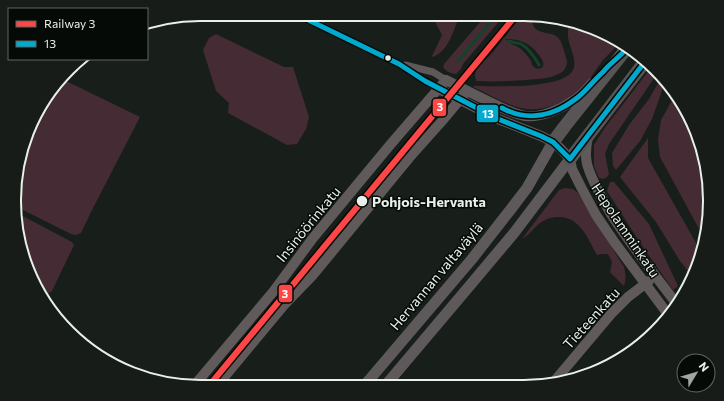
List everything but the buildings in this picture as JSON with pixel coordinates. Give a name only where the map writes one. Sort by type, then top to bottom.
[{"type":"highway","name":"Hervannan valtaväylä","points":[[553,142],[624,52]]},
{"type":"highway","points":[[570,159],[642,66]]},
{"type":"main road","points":[[446,80],[512,113],[526,116],[536,116],[550,112],[575,100],[624,51]]},
{"type":"main road","name":"Insinöörinkatu","points":[[199,380],[273,292],[313,238],[446,80]]},
{"type":"main road","points":[[390,380],[514,233],[570,159],[553,142],[498,119],[439,89]]},
{"type":"main road","points":[[221,380],[284,305],[312,276],[409,158],[467,91]]},
{"type":"main road","name":"Hepolamminkatu","points":[[589,135],[585,151],[587,163],[598,192],[625,236],[673,300]]},
{"type":"main road","name":"Hervannan valtaväylä","points":[[369,380],[472,259],[511,209],[527,188],[553,142]]},
{"type":"main road","name":"Hepolamminkatu","points":[[570,159],[572,169],[596,215],[614,243],[665,311]]},
{"type":"main road","name":"Tieteenkatu","points":[[558,377],[611,314],[628,297],[655,276]]},
{"type":"street","points":[[309,21],[399,64],[439,89]]},
{"type":"street","points":[[319,26],[320,21]]},
{"type":"street","points":[[399,64],[433,72],[446,80]]},
{"type":"shaded area","points":[[435,21],[457,21],[447,45],[439,54],[433,57],[432,56],[442,35]]},
{"type":"shaded area","points":[[481,21],[499,21],[456,74],[447,71],[443,67]]},
{"type":"shaded area","points":[[517,21],[532,21],[534,27],[538,30],[556,36],[560,40],[567,61],[563,72],[550,77],[538,79],[514,81],[476,81],[476,70],[493,52]],"holes":[[[505,39],[524,42],[535,50],[543,62],[542,68],[535,68],[519,47],[509,43]]]},
{"type":"shaded area","points":[[568,26],[592,35],[616,47],[603,60],[585,85],[566,100],[543,108],[528,109],[509,104],[473,87],[531,85],[560,80],[569,74],[574,67],[573,55],[568,37]]},
{"type":"shaded area","points":[[216,34],[284,67],[293,67],[309,117],[306,129],[297,144],[287,145],[228,113],[229,103],[216,91],[203,50],[209,38]]},
{"type":"shaded area","points":[[648,72],[654,78],[609,144],[605,154],[609,174],[603,179],[599,178],[594,166],[594,145],[604,129]]},
{"type":"shaded area","points":[[67,81],[140,117],[81,233],[76,235],[71,234],[21,209],[21,189],[27,154],[45,111],[58,91]]},
{"type":"shaded area","points":[[658,82],[663,88],[652,119],[640,141],[616,170],[613,166],[612,153],[629,125],[649,99]]},
{"type":"shaded area","points":[[672,100],[689,132],[700,165],[703,189],[703,212],[700,231],[660,157],[658,140],[661,120]]},
{"type":"shaded area","points":[[648,138],[648,158],[697,245],[688,271],[656,222],[620,177]]},
{"type":"shaded area","points":[[610,182],[614,182],[649,224],[678,286],[673,290],[607,191]]},
{"type":"shaded area","points":[[565,188],[573,189],[578,193],[624,267],[626,276],[624,286],[610,272],[612,262],[608,254],[597,255],[587,236],[578,224],[572,220],[558,217],[549,218],[540,223],[522,239],[559,190]]},
{"type":"shaded area","points":[[22,215],[72,242],[74,245],[52,291],[48,294],[35,269],[24,236]]},
{"type":"waterway","points":[[458,61],[491,21]]},
{"type":"waterway","points":[[508,41],[521,44],[527,48],[532,53],[539,65]]},
{"type":"rail line","name":"3","points":[[214,380],[511,21]]},
{"type":"transit line","name":"13","points":[[310,21],[399,64],[425,81],[498,119],[553,142],[570,159],[642,66]]},
{"type":"transit line","name":"13","points":[[502,108],[521,115],[531,116],[550,113],[559,109],[580,95],[624,51]]},
{"type":"place","name":"Pohjois-Hervanta","points":[[362,201]]}]
